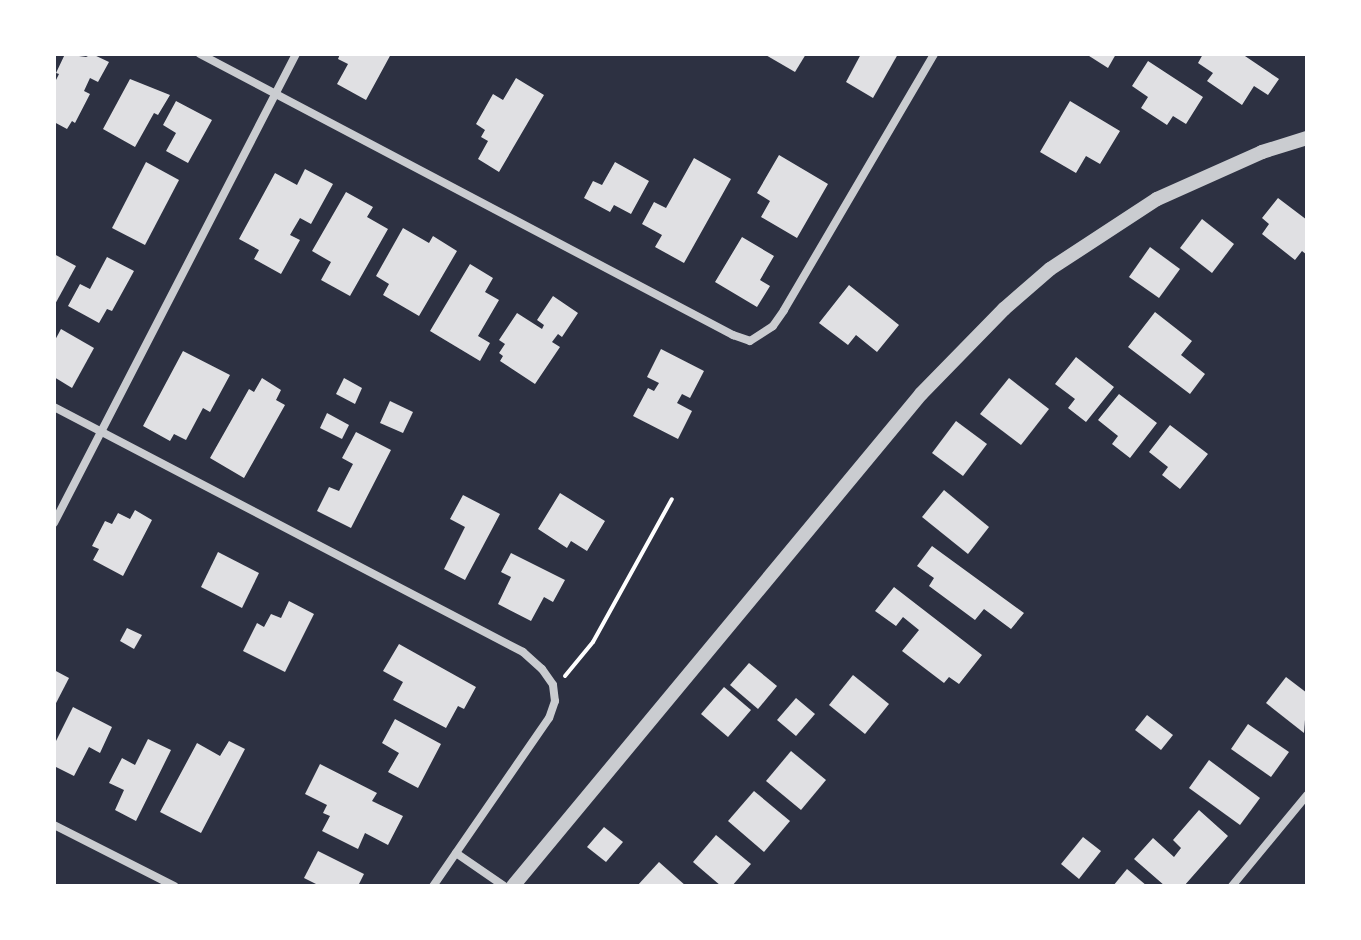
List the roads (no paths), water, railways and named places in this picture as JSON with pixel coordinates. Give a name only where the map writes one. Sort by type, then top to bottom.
[{"type":"street","points":[[200,54],[733,335],[750,341],[761,335],[784,310],[934,54]]},
{"type":"street","points":[[54,523],[296,54]]},
{"type":"street","points":[[513,886],[921,394],[1004,309],[1050,269],[1157,199],[1262,152],[1307,138]]},
{"type":"street","points":[[54,407],[523,652],[542,669],[553,685],[555,701],[549,718],[433,886]]},
{"type":"street","points":[[1232,886],[1307,795]]},
{"type":"street","points":[[54,825],[174,886]]},
{"type":"street","points":[[456,853],[504,886]]}]
